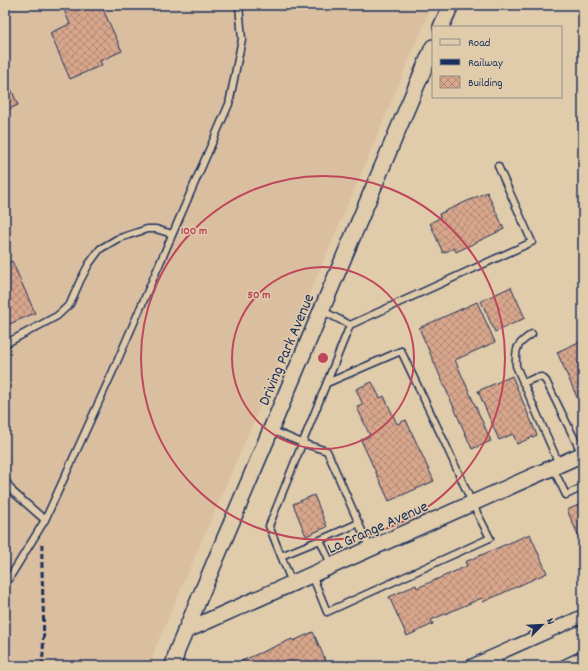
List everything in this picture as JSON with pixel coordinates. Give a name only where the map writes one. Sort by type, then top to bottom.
[{"type":"street","points":[[441,26],[451,5]]},
{"type":"street","name":"Driving Park Avenue","points":[[173,666],[185,631],[432,48]]},
{"type":"street","name":"La Grange Avenue","points":[[185,631],[582,454]]},
{"type":"street","points":[[471,666],[583,616]]},
{"type":"lane","points":[[5,585],[45,520],[113,371],[229,104],[242,39],[239,5]]},
{"type":"lane","points":[[292,583],[269,526],[350,325],[532,242],[498,166]]},
{"type":"lane","points":[[5,344],[57,316],[70,304],[89,264],[100,249],[117,239],[147,229],[156,229],[172,234]]},
{"type":"lane","points":[[321,310],[350,325]]},
{"type":"lane","points":[[532,334],[519,342],[515,355],[516,366],[566,495],[583,487]]},
{"type":"lane","points":[[312,575],[327,612],[490,538],[472,503],[401,351],[327,383]]},
{"type":"lane","points":[[523,383],[542,377],[546,381],[582,454]]},
{"type":"lane","points":[[271,429],[302,443],[327,451],[370,549]]},
{"type":"lane","points":[[5,480],[13,492],[45,520]]},
{"type":"lane","points":[[281,556],[359,522]]},
{"type":"lane","points":[[320,540],[332,566]]},
{"type":"lane","points":[[558,666],[583,654]]},
{"type":"lane","points":[[496,655],[501,666]]},
{"type":"shaded area","points":[[5,5],[432,5],[356,186],[154,651],[152,666],[5,666]]},
{"type":"building","points":[[62,5],[101,5],[122,51],[100,61],[102,65],[70,79],[50,33],[70,24]]},
{"type":"building","points":[[5,75],[18,105],[5,111]]},
{"type":"building","points":[[487,192],[504,229],[456,252],[454,248],[443,253],[430,223],[440,218],[439,214]]},
{"type":"building","points":[[12,261],[35,313],[5,326],[5,265]]},
{"type":"building","points":[[511,287],[525,318],[495,332],[481,301]]},
{"type":"building","points":[[477,302],[495,342],[455,360],[491,441],[472,449],[419,328]]},
{"type":"building","points":[[583,340],[583,411],[557,352]]},
{"type":"building","points":[[512,376],[537,435],[517,444],[513,434],[499,440],[478,391]]},
{"type":"building","points":[[372,382],[380,398],[384,396],[397,424],[406,420],[434,481],[389,501],[361,440],[370,436],[357,407],[363,405],[356,389]]},
{"type":"building","points":[[314,495],[327,527],[306,536],[293,504]]},
{"type":"building","points":[[583,503],[583,546],[567,510]]},
{"type":"building","points":[[530,534],[547,573],[483,602],[482,598],[431,620],[433,624],[407,636],[389,597],[416,585],[417,588],[467,566],[465,562]]},
{"type":"building","points":[[313,632],[328,666],[230,666],[292,639],[293,641]]},
{"type":"railway","points":[[42,544],[44,635],[42,666]]}]
